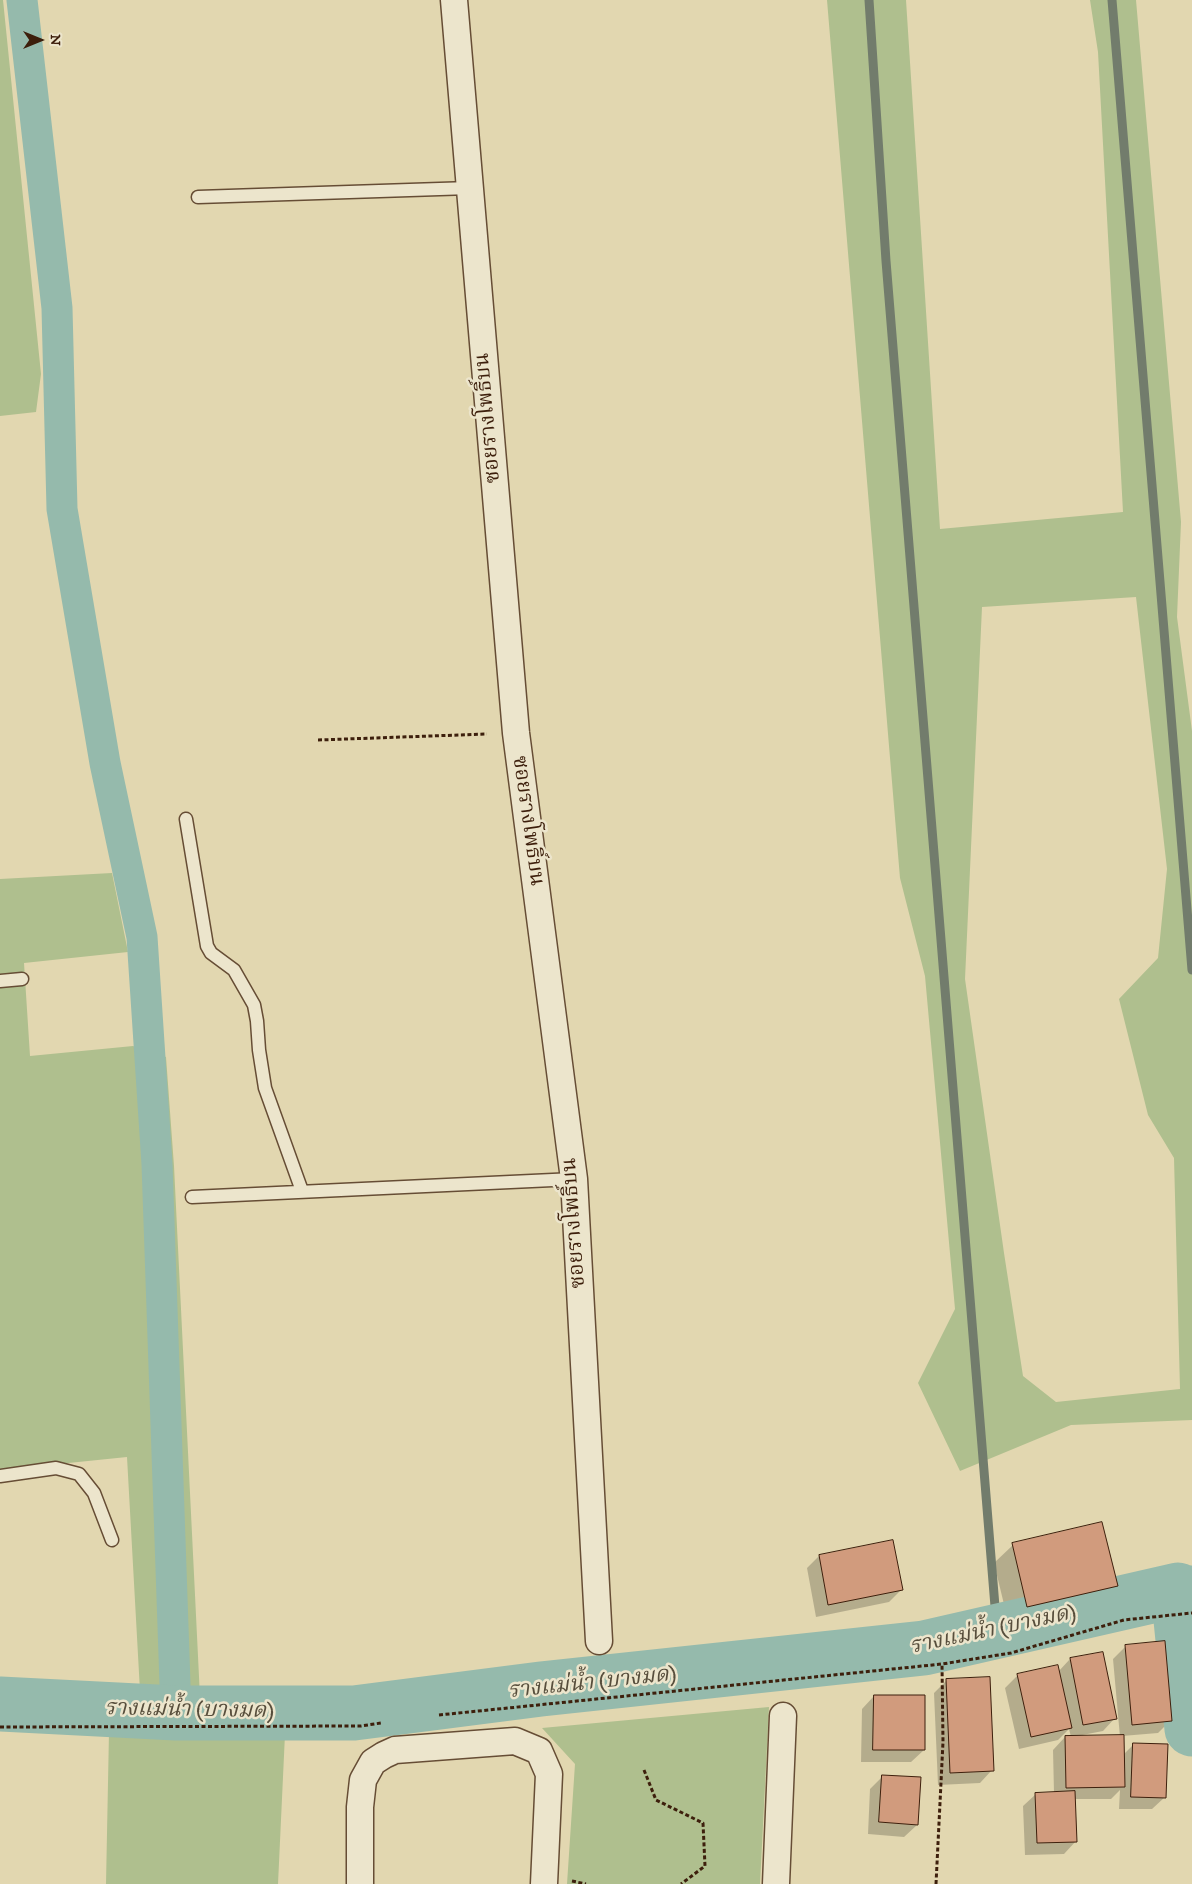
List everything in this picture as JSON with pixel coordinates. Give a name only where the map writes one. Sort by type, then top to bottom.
[{"type":"street","name":"ซอยรางโพธิ์บน","points":[[454,0],[516,733],[574,1179],[599,1642]]},
{"type":"street","points":[[776,1884],[783,1716]]},
{"type":"street","points":[[360,1884],[362,1780],[373,1762],[395,1750],[514,1741],[539,1751],[549,1774],[544,1884]]},
{"type":"lane","points":[[198,197],[470,188]]},
{"type":"lane","points":[[186,819],[208,946],[211,953],[234,970],[254,1005],[265,1088],[302,1192]]},
{"type":"lane","points":[[0,980],[22,979]]},
{"type":"lane","points":[[192,1197],[574,1179]]},
{"type":"lane","points":[[0,1476],[56,1468],[79,1474],[94,1493],[112,1540]]},
{"type":"path","points":[[318,740],[516,733]]},
{"type":"path","points":[[436,1716],[942,1664],[1011,1653],[1124,1620],[1192,1612]]},
{"type":"path","points":[[936,1884],[943,1742],[942,1664]]},
{"type":"path","points":[[0,1727],[362,1726],[390,1722]]},
{"type":"path","points":[[644,1770],[656,1800],[703,1823],[705,1866],[680,1884]]},
{"type":"green space","points":[[0,0],[3,0],[41,374],[36,412],[0,416]]},
{"type":"green space","points":[[827,0],[906,0],[940,529],[1123,512],[1098,52],[1090,0],[1136,0],[1181,522],[1177,617],[1192,731],[1192,1420],[1071,1425],[960,1471],[918,1383],[955,1309],[925,976],[900,878]],"holes":[[[1136,597],[1167,869],[1158,958],[1119,999],[1148,1115],[1174,1158],[1180,1389],[1056,1402],[1023,1376],[965,979],[982,607]]]},
{"type":"green space","points":[[112,873],[128,952],[24,963],[30,1056],[133,1046],[166,1057],[174,1166],[200,1697],[140,1691],[127,1457],[0,1470],[0,879]]},
{"type":"green space","points":[[769,1707],[760,1884],[567,1884],[575,1764],[542,1728]]},
{"type":"green space","points":[[109,1732],[285,1734],[278,1884],[106,1884]]},
{"type":"building","points":[[1102,1522],[1118,1586],[1027,1607],[1012,1543]]},
{"type":"building","points":[[893,1540],[903,1590],[828,1605],[819,1555]]},
{"type":"building","points":[[1165,1641],[1172,1721],[1132,1725],[1125,1645]]},
{"type":"building","points":[[1103,1652],[1117,1719],[1083,1725],[1070,1658]]},
{"type":"building","points":[[1058,1665],[1072,1728],[1031,1737],[1017,1674]]},
{"type":"building","points":[[990,1677],[994,1771],[950,1773],[946,1679]]},
{"type":"building","points":[[874,1695],[925,1695],[925,1750],[873,1750]]},
{"type":"building","points":[[1124,1735],[1125,1787],[1066,1788],[1065,1736]]},
{"type":"building","points":[[1133,1743],[1168,1744],[1166,1798],[1131,1797]]},
{"type":"building","points":[[882,1775],[921,1777],[918,1825],[879,1822]]},
{"type":"building","points":[[1075,1791],[1077,1842],[1037,1843],[1035,1793]]},
{"type":"waterway","points":[[22,0],[57,308],[62,509],[105,763],[142,937],[157,1164],[176,1713]]},
{"type":"waterway","points":[[869,0],[886,261],[997,1631]]},
{"type":"waterway","points":[[1112,0],[1192,970]]},
{"type":"waterway","points":[[1178,1590],[1192,1581]]},
{"type":"waterway","name":"รางแม่น้ำ (บางมด)","points":[[0,1704],[176,1713],[354,1713],[541,1689],[924,1648],[1178,1590],[1192,1729]]}]
